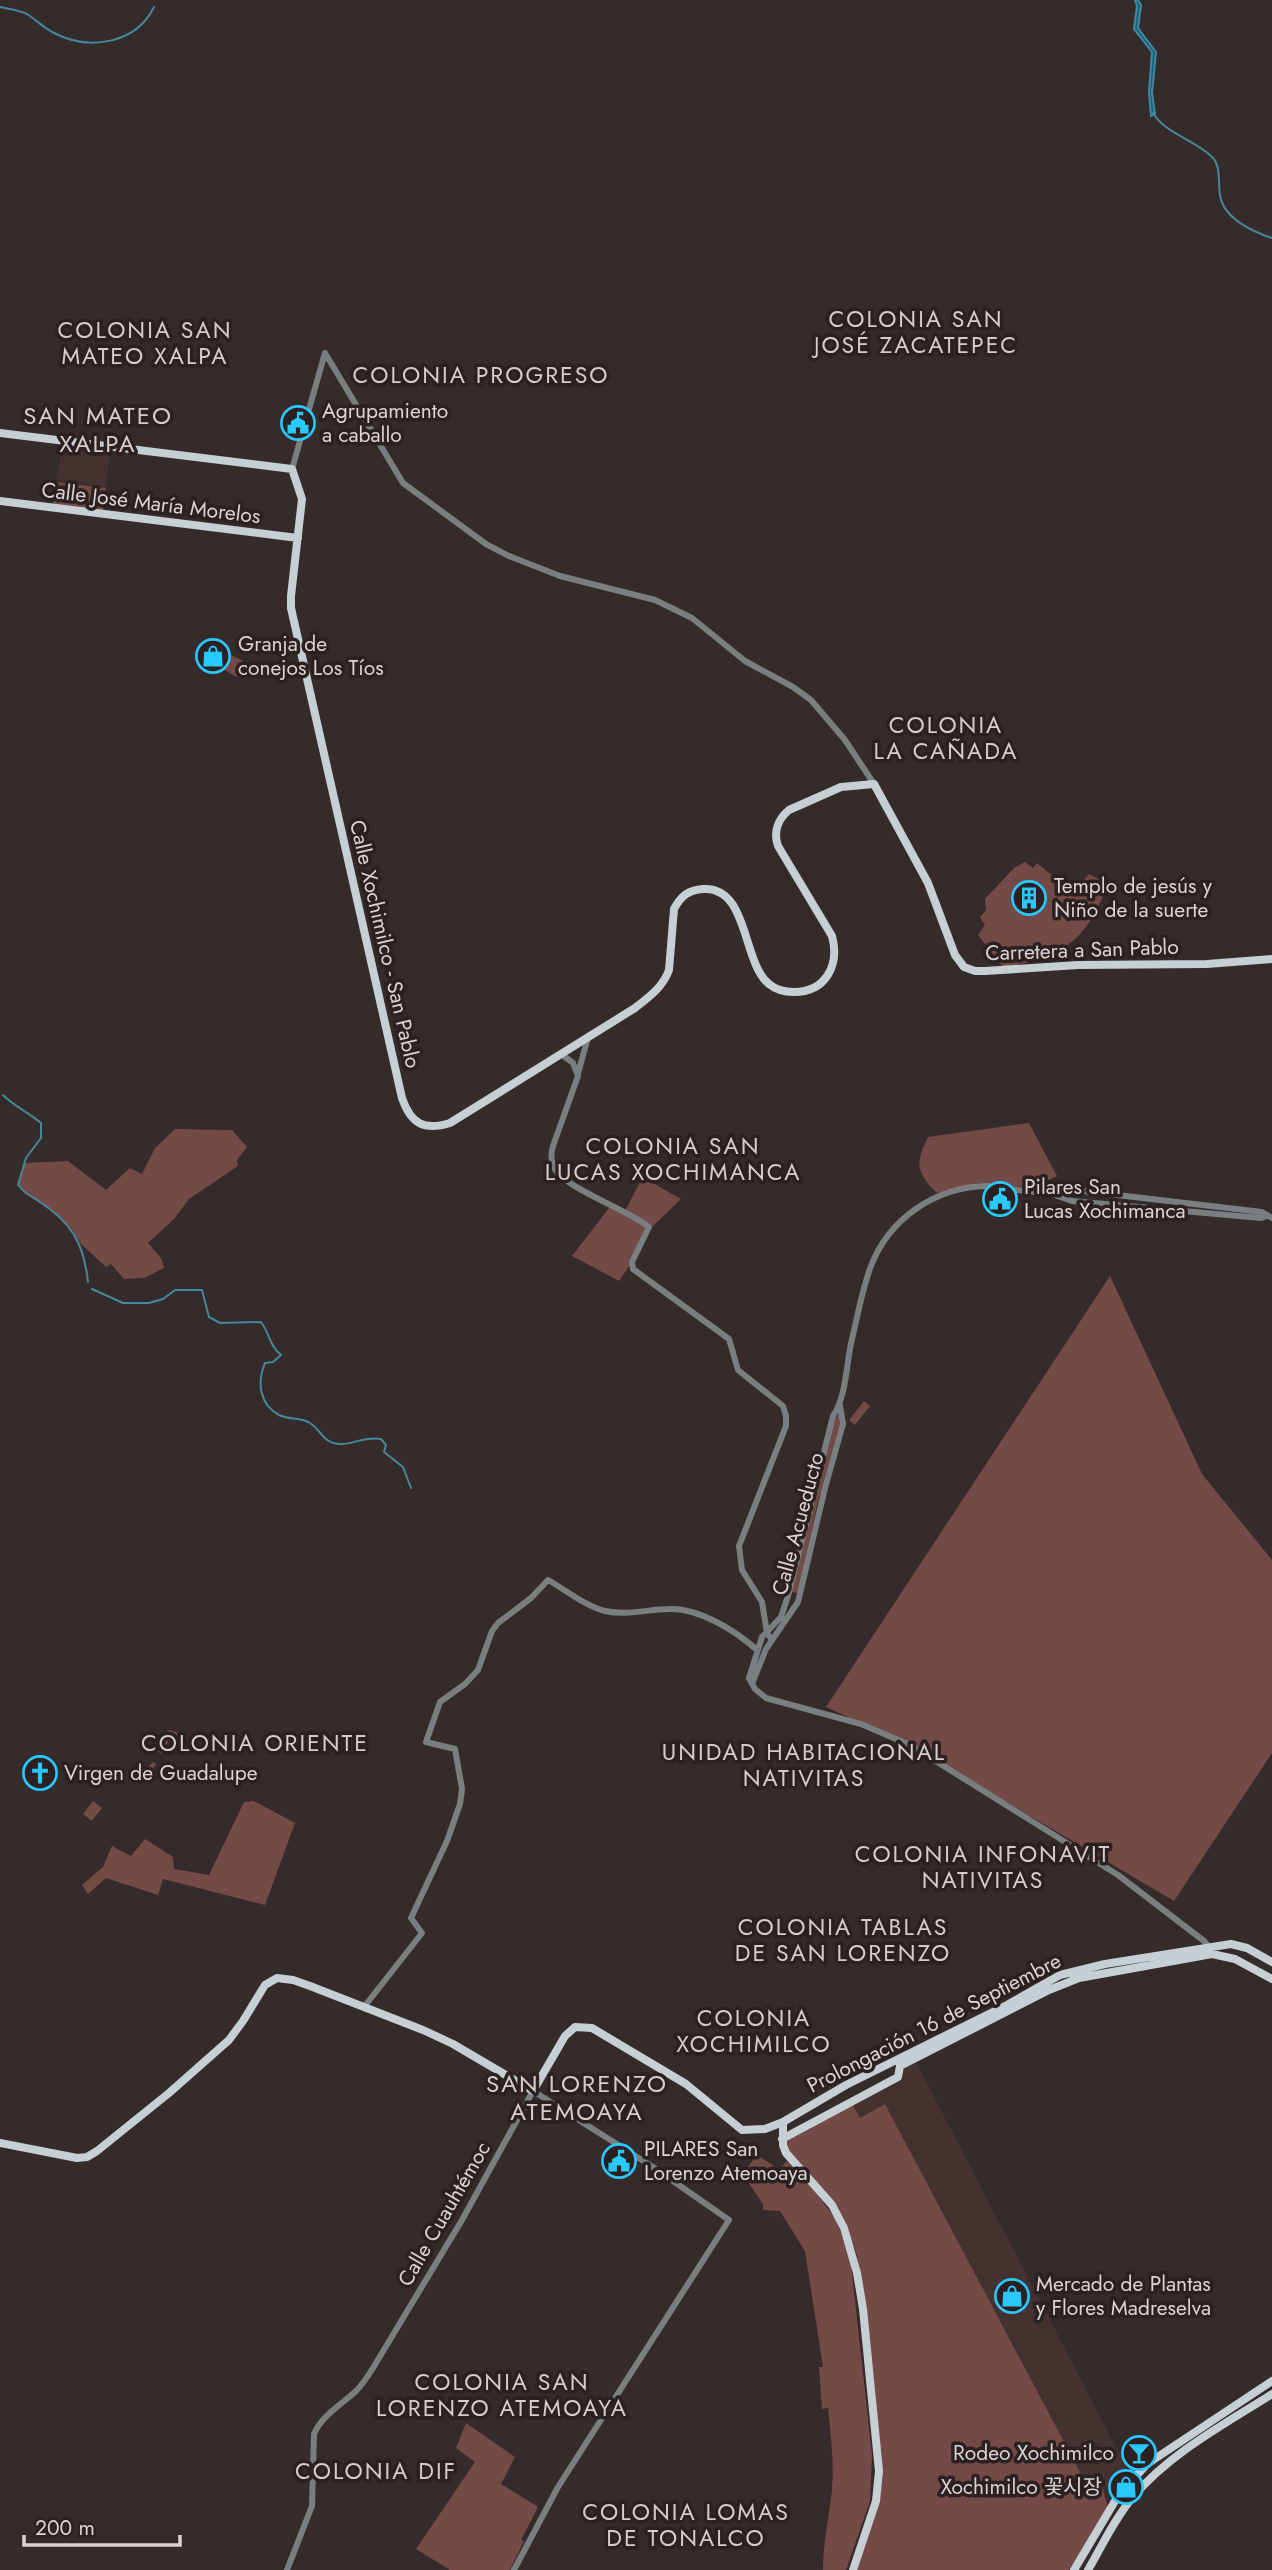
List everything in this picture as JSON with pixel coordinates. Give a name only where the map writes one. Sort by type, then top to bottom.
[{"type":"main road","points":[[0,433],[292,469]]},
{"type":"main road","name":"Calle Xochimilco - San Pablo","points":[[292,469],[302,499],[291,608],[401,1098],[407,1113],[423,1125],[438,1127],[450,1123],[561,1054]]},
{"type":"main road","name":"Calle José María Morelos","points":[[0,501],[298,538]]},
{"type":"main road","points":[[561,1054],[635,1008],[660,987],[666,978],[671,959],[674,909],[684,895],[695,889],[716,891],[729,900],[760,975],[770,986],[790,992],[808,992],[817,987],[832,967],[832,936],[778,846],[776,832],[782,817],[789,810],[841,787],[874,784]]},
{"type":"main road","name":"Carretera a San Pablo","points":[[874,784],[928,883],[955,955],[964,967],[985,971],[1078,965],[1208,964],[1272,959]]},
{"type":"main road","points":[[1207,1951],[1231,1944],[1240,1945],[1272,1962]]},
{"type":"main road","points":[[1207,1951],[1235,1959],[1272,1979]]},
{"type":"main road","name":"Prolongación 16 de Septiembre","points":[[782,2139],[898,2077],[900,2066],[1064,1983],[1207,1951]]},
{"type":"main road","name":"Prolongación 16 de Septiembre","points":[[783,2122],[846,2085],[1007,2005],[1060,1975],[1105,1964],[1207,1951]]},
{"type":"main road","points":[[0,2143],[77,2158],[88,2157],[169,2093],[229,2040],[256,1997],[271,1980],[282,1978],[364,2007],[453,2044],[533,2091]]},
{"type":"main road","name":"Calle Cuauhtémoc","points":[[533,2091],[565,2036],[575,2027],[584,2026],[603,2034],[686,2084],[742,2130],[765,2129],[782,2139]]},
{"type":"main road","points":[[765,2129],[783,2122],[782,2139],[786,2153],[838,2215],[849,2241],[857,2273],[879,2471],[876,2501],[853,2570]]},
{"type":"main road","points":[[1074,2570],[1118,2496],[1142,2470],[1272,2381]]},
{"type":"main road","points":[[1088,2570],[1132,2498],[1154,2476],[1220,2427],[1272,2394]]},
{"type":"street","points":[[292,469],[326,353],[403,483],[463,527],[509,556],[560,576],[655,600],[682,612],[745,661],[793,687],[811,701],[845,740],[874,784]]},
{"type":"street","points":[[588,1037],[578,1076],[552,1146],[554,1168],[572,1185],[635,1216],[649,1227],[632,1262],[633,1269],[729,1339],[738,1370],[754,1385],[779,1401],[785,1411],[786,1426],[739,1546],[742,1570],[762,1602],[764,1635]]},
{"type":"street","points":[[561,1054],[573,1063],[578,1076]]},
{"type":"street","name":"Calle Acueducto","points":[[1207,1951],[1118,1875],[910,1745],[861,1724],[777,1703],[766,1698],[752,1684],[758,1661],[785,1623],[799,1597],[844,1424],[840,1405],[846,1362],[865,1286],[881,1244],[892,1229],[923,1203],[947,1193],[984,1186],[1046,1192],[1066,1189],[1262,1212],[1269,1217]]},
{"type":"street","name":"Calle Acueducto","points":[[758,1661],[757,1650],[764,1635],[781,1617],[788,1596],[833,1416],[840,1405]]},
{"type":"street","points":[[364,2007],[422,1933],[411,1917],[455,1821],[462,1794],[455,1749],[426,1742],[440,1702],[465,1684],[478,1670],[492,1631],[498,1623],[531,1598],[548,1580],[607,1611],[628,1613],[673,1608],[727,1627],[757,1650]]},
{"type":"street","points":[[788,1596],[799,1597]]},
{"type":"street","points":[[764,1635],[772,1640]]},
{"type":"street","points":[[748,1641],[764,1635]]},
{"type":"street","points":[[514,2570],[558,2487],[729,2220],[653,2167],[533,2091]]},
{"type":"street","name":"Calle Cuauhtémoc","points":[[287,2570],[312,2506],[314,2434],[323,2418],[359,2388],[373,2368],[462,2220],[533,2091]]},
{"type":"shaded area","points":[[62,445],[110,451],[106,487],[57,480]]},
{"type":"shaded area","points":[[57,482],[106,488],[103,512],[53,505]]},
{"type":"shaded area","points":[[219,649],[243,661],[237,677],[213,663]]},
{"type":"shaded area","points":[[1025,862],[1033,868],[1037,863],[1066,887],[1078,886],[1089,874],[1108,884],[1091,919],[1070,944],[1041,959],[1003,967],[978,935],[985,925],[980,917],[986,910],[985,899],[1014,868]]},
{"type":"shaded area","points":[[1029,1123],[1057,1176],[1031,1188],[978,1183],[937,1193],[921,1173],[921,1154],[928,1137]]},
{"type":"shaded area","points":[[175,1129],[232,1130],[247,1147],[237,1160],[238,1166],[189,1199],[174,1219],[148,1243],[161,1258],[164,1268],[144,1278],[124,1279],[111,1264],[106,1267],[81,1244],[71,1228],[40,1202],[25,1194],[18,1185],[25,1163],[68,1161],[106,1190],[130,1168],[142,1174],[155,1148]]},
{"type":"shaded area","points":[[644,1178],[681,1199],[649,1227],[632,1262],[619,1281],[572,1256],[612,1204],[625,1211]]},
{"type":"shaded area","points":[[1110,1276],[1202,1474],[1272,1560],[1272,1753],[1174,1901],[910,1745],[826,1707]]},
{"type":"shaded area","points":[[864,1401],[870,1406],[855,1425],[849,1420]]},
{"type":"shaded area","points":[[839,1413],[840,1424],[817,1505],[798,1593],[790,1592],[833,1423]]},
{"type":"shaded area","points":[[170,1730],[181,1734],[175,1743],[169,1740],[162,1754],[152,1748],[161,1734]]},
{"type":"shaded area","points":[[153,1762],[156,1764],[144,1781],[130,1775],[137,1766],[145,1770]]},
{"type":"shaded area","points":[[93,1801],[102,1808],[92,1821],[83,1814]]},
{"type":"shaded area","points":[[254,1801],[295,1823],[265,1905],[163,1879],[158,1895],[106,1878],[88,1894],[82,1885],[103,1867],[112,1846],[131,1856],[145,1839],[173,1857],[174,1869],[209,1875],[244,1802]]},
{"type":"shaded area","name":"Mercado de Plantas y Flores Madreselva","points":[[916,2062],[1130,2474],[1123,2484],[1113,2490],[1102,2485],[1090,2492],[885,2104],[860,2118],[853,2105],[900,2080],[900,2070]]},
{"type":"shaded area","points":[[885,2104],[1090,2491],[1102,2485],[1108,2508],[1069,2570],[854,2570],[878,2495],[857,2255],[844,2220],[787,2150],[786,2141],[853,2105],[860,2118]]},
{"type":"shaded area","points":[[757,2155],[779,2169],[787,2161],[817,2194],[837,2221],[851,2264],[872,2455],[870,2501],[846,2570],[823,2570],[832,2487],[832,2453],[828,2408],[822,2409],[819,2367],[823,2367],[805,2251],[780,2211],[763,2210],[763,2204],[750,2185],[747,2168]]},
{"type":"shaded area","points":[[466,2423],[515,2457],[501,2484],[538,2507],[521,2540],[524,2541],[510,2570],[450,2570],[416,2549],[475,2462],[456,2448]]},
{"type":"water","points":[[1135,0],[1141,5],[1138,28],[1156,52],[1152,93],[1155,114],[1151,116],[1149,92],[1152,52],[1134,29],[1137,6]]},
{"type":"waterway","points":[[0,7],[27,14],[50,31],[82,42],[110,41],[124,36],[136,29],[154,7]]},
{"type":"waterway","points":[[1153,113],[1166,127],[1213,158],[1218,171],[1222,203],[1227,211],[1248,228],[1272,238]]},
{"type":"waterway","points":[[3,1095],[41,1123],[41,1138],[26,1158],[18,1185],[60,1218],[75,1236],[83,1256],[88,1282]]},
{"type":"waterway","points":[[92,1289],[123,1303],[149,1303],[163,1299],[175,1290],[202,1290],[209,1317],[220,1323],[261,1322],[281,1355],[273,1362],[265,1363],[262,1370],[261,1385],[267,1405],[279,1415],[310,1423],[334,1443],[381,1439],[386,1445],[384,1452],[403,1467],[411,1488]]},
{"type":"place","name":"Agrupamiento a caballo","points":[[298,423]]},
{"type":"place","name":"Granja de conejos Los Tíos","points":[[213,656]]},
{"type":"place","name":"Templo de jesús y Niño de la suerte","points":[[1029,898]]},
{"type":"place","name":"Pilares San Lucas Xochimanca","points":[[1000,1199]]},
{"type":"place","name":"Virgen de Guadalupe","points":[[40,1773]]},
{"type":"place","name":"PILARES San Lorenzo Atemoaya","points":[[619,2161]]},
{"type":"place","name":"Mercado de Plantas y Flores Madreselva","points":[[1012,2296]]},
{"type":"place","name":"Rodeo Xochimilco","points":[[1139,2453]]},
{"type":"place","name":"Xochimilco 꽃시장","points":[[1126,2487]]},
{"type":"district","name":"COLONIA SAN JOSÉ ZACATEPEC","points":[[916,332]]},
{"type":"district","name":"COLONIA SAN MATEO XALPA","points":[[145,343]]},
{"type":"district","name":"COLONIA PROGRESO","points":[[481,375]]},
{"type":"district","name":"SAN MATEO XALPA","points":[[98,430]]},
{"type":"district","name":"COLONIA LA CAÑADA","points":[[946,738]]},
{"type":"district","name":"COLONIA SAN LUCAS XOCHIMANCA","points":[[673,1159]]},
{"type":"district","name":"COLONIA ORIENTE","points":[[255,1743]]},
{"type":"district","name":"UNIDAD HABITACIONAL NATIVITAS","points":[[804,1765]]},
{"type":"district","name":"COLONIA INFONAVIT NATIVITAS","points":[[983,1867]]},
{"type":"district","name":"COLONIA TABLAS DE SAN LORENZO","points":[[843,1940]]},
{"type":"district","name":"COLONIA XOCHIMILCO","points":[[754,2031]]},
{"type":"district","name":"SAN LORENZO ATEMOAYA","points":[[577,2098]]},
{"type":"district","name":"COLONIA SAN LORENZO ATEMOAYA","points":[[502,2395]]},
{"type":"district","name":"COLONIA DIF","points":[[376,2471]]},
{"type":"district","name":"COLONIA LOMAS DE TONALCO","points":[[686,2525]]}]
